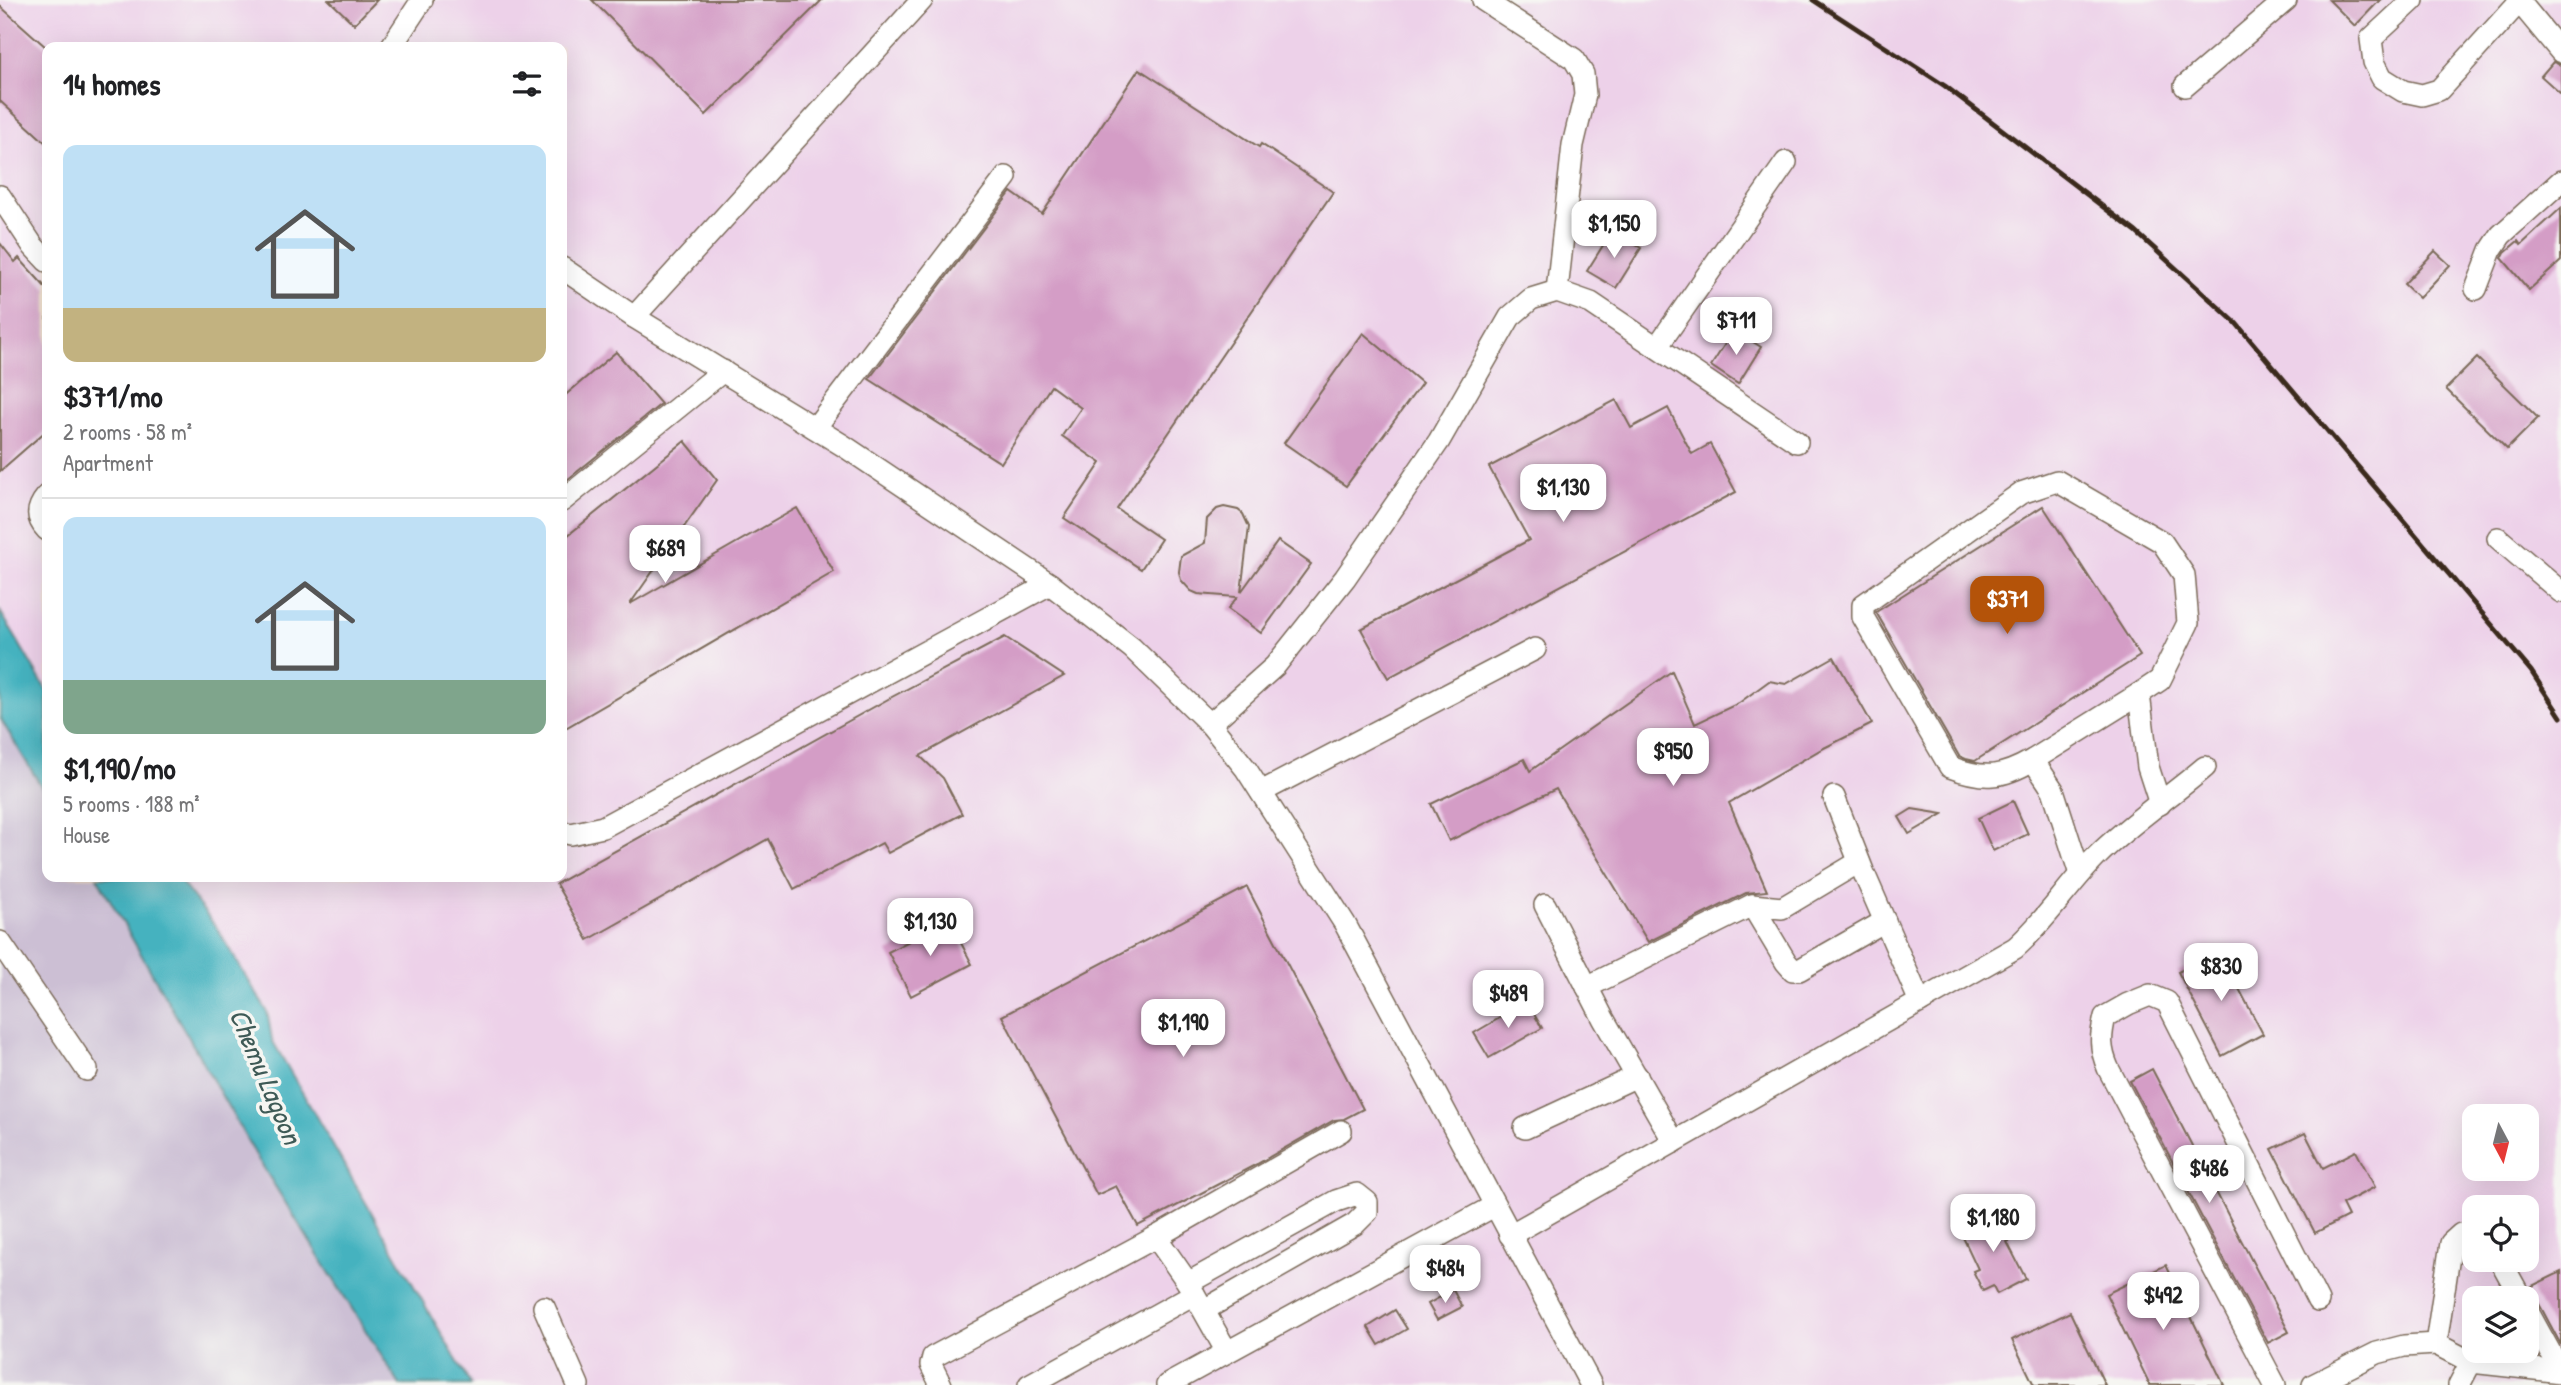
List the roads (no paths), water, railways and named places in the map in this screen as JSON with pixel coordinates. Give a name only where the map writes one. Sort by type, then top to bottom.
[{"type":"street","points":[[394,42],[422,0]]},
{"type":"street","points":[[634,317],[922,0]]},
{"type":"street","points":[[1483,0],[1574,59],[1583,74],[1585,95],[1573,145],[1557,291]]},
{"type":"street","points":[[2185,86],[2286,0]]},
{"type":"street","points":[[2413,0],[2371,39],[2374,62],[2382,78],[2403,91],[2423,95],[2439,90],[2519,1],[2561,52]]},
{"type":"street","points":[[1657,347],[1786,162]]},
{"type":"street","points":[[815,428],[1006,177]]},
{"type":"street","points":[[2476,289],[2491,250],[2501,235],[2561,181]]},
{"type":"street","points":[[0,195],[42,256]]},
{"type":"street","points":[[567,271],[634,317],[815,428],[1050,584],[1132,648],[1210,724],[1261,792],[1345,924],[1591,1385]]},
{"type":"street","points":[[1210,724],[1275,666],[1345,578],[1439,441],[1510,317],[1531,299],[1557,291],[1591,303],[1797,442]]},
{"type":"street","points":[[567,497],[723,371]]},
{"type":"street","points":[[2057,481],[2162,542],[2184,575],[2188,622],[2160,680],[2139,694],[2010,774],[1976,776],[1950,767],[1863,617],[1863,605],[2021,493],[2057,481]]},
{"type":"street","points":[[42,504],[38,511],[38,520],[42,524]]},
{"type":"street","points":[[2498,538],[2561,592]]},
{"type":"street","points":[[567,833],[603,827],[1050,584]]},
{"type":"street","points":[[1261,792],[1535,649]]},
{"type":"street","points":[[2139,694],[2148,767],[2160,804]]},
{"type":"street","points":[[2034,760],[2053,790],[2080,874]]},
{"type":"street","points":[[1510,1235],[2015,948],[2036,930],[2063,893],[2099,854],[2205,767]]},
{"type":"street","points":[[1834,797],[1920,1003]]},
{"type":"street","points":[[1587,987],[1752,905],[1782,908],[1859,862]]},
{"type":"street","points":[[1545,905],[1587,987],[1674,1142]]},
{"type":"street","points":[[1752,905],[1793,970],[1799,970],[1885,921]]},
{"type":"street","points":[[0,942],[87,1070]]},
{"type":"street","points":[[2275,1385],[2108,1068],[2101,1051],[2105,1017],[2150,995],[2167,1002],[2318,1301]]},
{"type":"street","points":[[1525,1128],[1637,1076]]},
{"type":"street","points":[[941,1385],[932,1366],[933,1357],[1156,1237],[1341,1130]]},
{"type":"street","points":[[1029,1385],[1195,1296],[1355,1224],[1367,1212],[1367,1202],[1357,1194],[1336,1200],[1195,1296]]},
{"type":"street","points":[[1167,1385],[1494,1206]]},
{"type":"street","points":[[2436,1344],[2451,1242],[2462,1234]]},
{"type":"street","points":[[1156,1237],[1195,1296],[1227,1352]]},
{"type":"street","points":[[544,1307],[578,1385]]},
{"type":"street","points":[[2539,1332],[2561,1372]]},
{"type":"street","points":[[2312,1385],[2377,1353],[2404,1346],[2436,1344],[2462,1357]]},
{"type":"street","points":[[2459,1385],[2470,1363]]},
{"type":"street","points":[[2480,1363],[2561,1372]]},
{"type":"water","points":[[0,611],[42,682],[42,788],[0,718]]},
{"type":"water","name":"Chemu Lagoon","points":[[100,882],[181,882],[216,927],[267,1011],[272,1040],[471,1385],[400,1385],[258,1159]]},
{"type":"railway","points":[[1813,0],[1945,86],[2136,232],[2236,323],[2531,671],[2561,717]]}]
